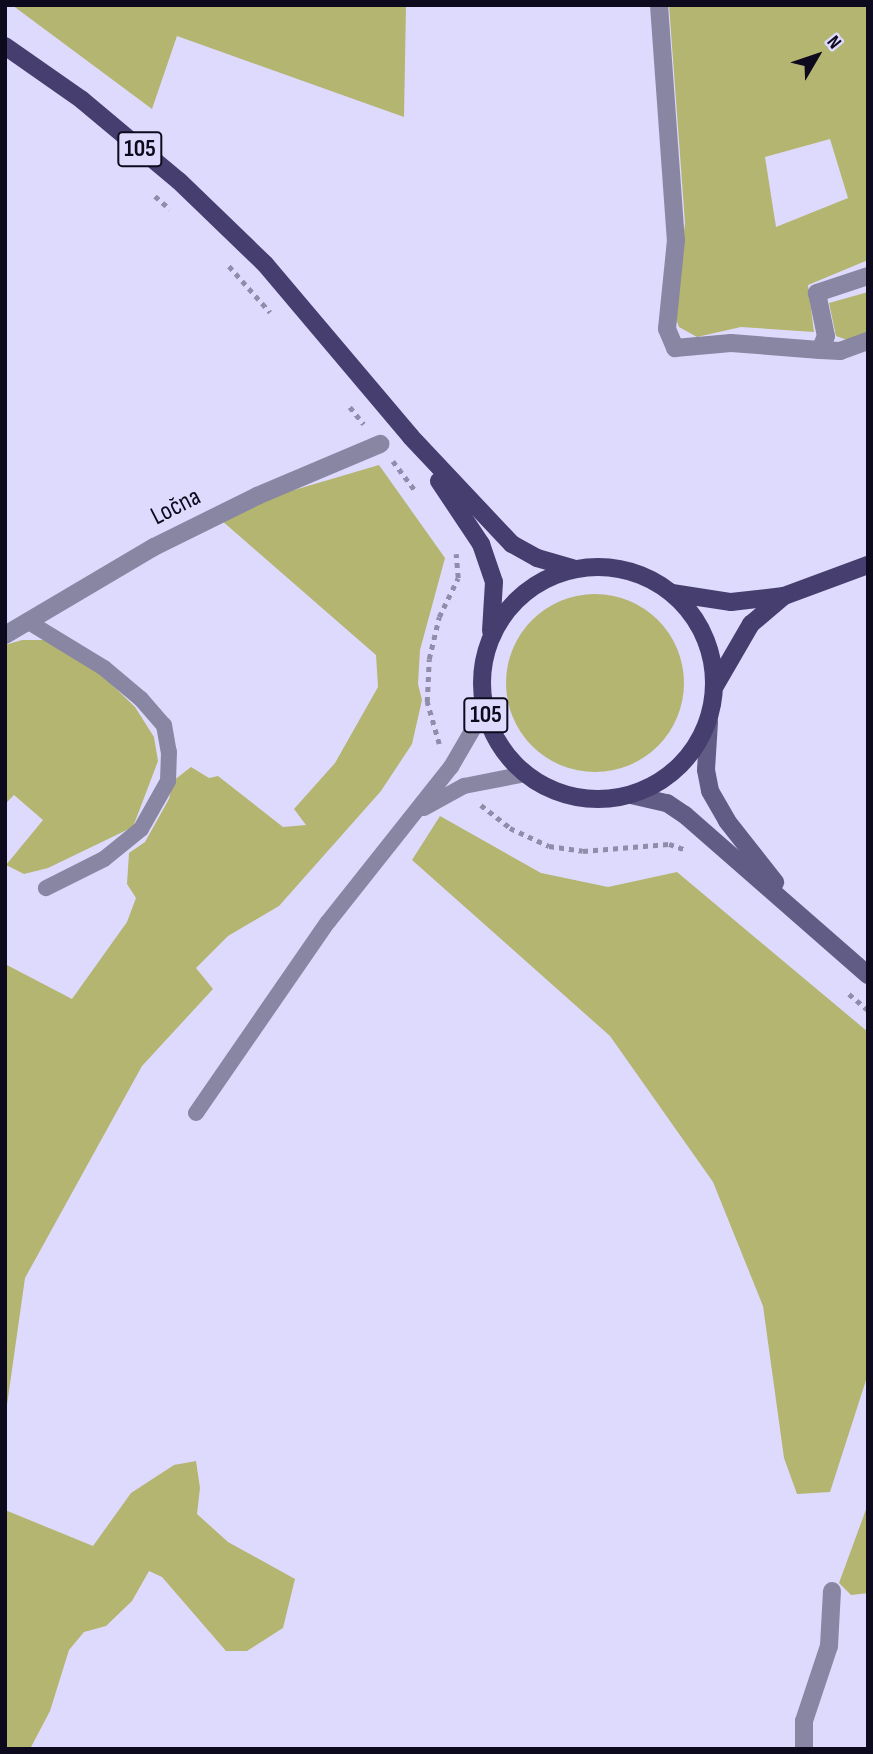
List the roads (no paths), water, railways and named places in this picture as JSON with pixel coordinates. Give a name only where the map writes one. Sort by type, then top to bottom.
[{"type":"main road","name":"105","points":[[5,46],[93,109],[179,181],[265,264],[411,437],[512,544],[537,558],[573,568]]},
{"type":"main road","name":"105","points":[[411,437],[481,544],[494,582],[490,638],[481,674],[484,710],[499,745],[525,774],[570,795],[594,800],[631,795],[673,771],[691,754],[709,722],[715,685],[710,651],[695,619],[672,593],[642,575],[608,566],[573,568],[538,582],[509,606],[490,638]]},
{"type":"main road","name":"105","points":[[672,593],[731,602],[784,596],[868,565]]},
{"type":"main road","name":"105","points":[[715,685],[751,624],[784,596]]},
{"type":"main road","points":[[709,722],[710,791],[727,821],[803,918]]},
{"type":"main road","points":[[631,795],[667,803],[685,815],[868,975]]},
{"type":"street","points":[[659,5],[676,240],[667,329],[675,348],[731,343],[840,351],[868,341]]},
{"type":"street","points":[[820,350],[826,336],[817,293],[868,276]]},
{"type":"street","name":"Ločna","points":[[5,635],[234,507],[380,444]]},
{"type":"street","points":[[804,1749],[804,1721],[829,1646],[832,1591]]},
{"type":"lane","points":[[27,621],[104,668],[141,699],[164,725],[169,752],[168,781],[141,829],[104,859],[46,888]]},
{"type":"lane","points":[[196,1112],[328,922],[467,743],[484,710]]},
{"type":"lane","points":[[415,813],[464,786],[525,774]]}]
